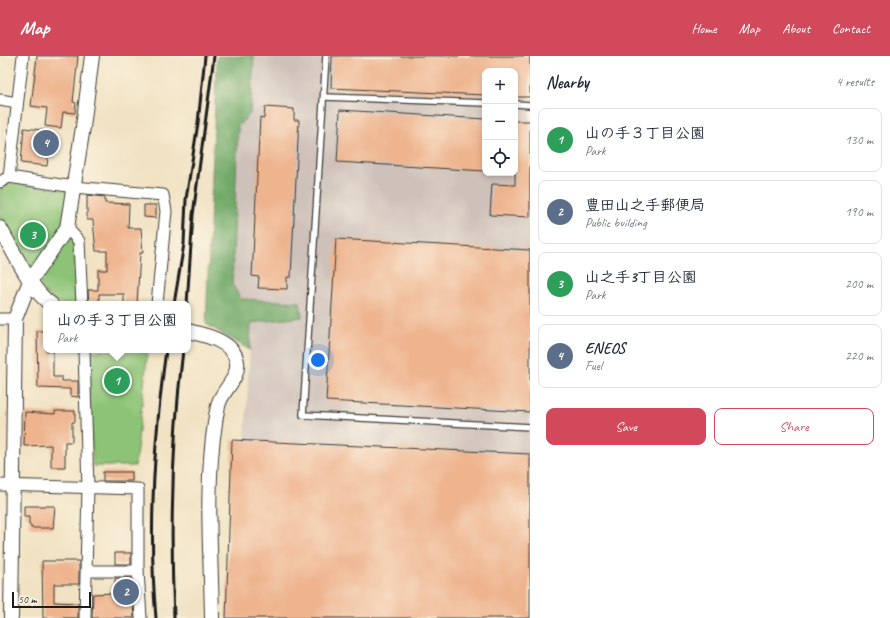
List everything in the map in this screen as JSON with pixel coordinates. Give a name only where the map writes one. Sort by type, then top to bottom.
[{"type":"street","points":[[23,56],[17,103],[4,179],[163,195],[166,211],[157,301]]},
{"type":"street","points":[[11,618],[6,485],[16,319],[30,281],[67,228],[92,56]]},
{"type":"street","points":[[0,100],[17,103]]},
{"type":"street","points":[[0,228],[30,281],[46,301]]},
{"type":"street","points":[[67,228],[79,241],[82,301]]},
{"type":"street","points":[[0,318],[16,319]]},
{"type":"street","points":[[191,332],[221,342],[228,347],[236,361],[236,372],[219,401],[214,432],[210,475],[212,618]]},
{"type":"street","points":[[84,353],[88,488],[85,618]]},
{"type":"street","points":[[6,485],[138,489],[138,571],[141,618]]},
{"type":"street","points":[[87,571],[138,571]]},
{"type":"lane","points":[[326,56],[325,97],[303,415],[530,427]]},
{"type":"lane","points":[[325,97],[482,103]]},
{"type":"lane","points":[[518,104],[530,105]]},
{"type":"shaded area","points":[[232,56],[530,56],[530,618],[243,482],[251,323],[208,314]]},
{"type":"green space","points":[[217,56],[254,56],[250,114],[238,126],[232,284],[241,299],[300,302],[302,317],[251,323],[250,350],[206,324]]},
{"type":"green space","points":[[10,183],[70,191],[78,301],[55,301],[48,297],[0,223],[0,188]]},
{"type":"green space","points":[[87,353],[148,353],[135,466],[93,466]]},
{"type":"building","points":[[37,56],[78,56],[73,102],[76,103],[75,113],[63,112],[61,128],[45,126],[47,108],[31,106]]},
{"type":"building","points":[[332,56],[530,56],[530,97],[518,97],[518,68],[482,68],[482,95],[331,88]]},
{"type":"building","points":[[265,107],[294,109],[294,120],[299,120],[291,277],[287,277],[287,289],[258,288],[259,277],[252,276],[260,117],[264,118]]},
{"type":"building","points":[[340,110],[482,119],[482,171],[337,162]]},
{"type":"building","points":[[518,121],[530,121],[530,217],[490,215],[492,184],[515,185],[515,176],[518,176]]},
{"type":"building","points":[[24,128],[51,131],[47,166],[21,163]]},
{"type":"building","points":[[87,195],[105,197],[105,203],[129,204],[128,228],[141,228],[143,253],[140,253],[137,301],[124,301],[124,294],[99,294],[99,301],[89,301],[88,290],[98,290],[98,270],[107,270],[107,251],[96,251],[93,220],[87,220]]},
{"type":"building","points":[[144,205],[156,205],[156,218],[144,217]]},
{"type":"building","points":[[336,239],[530,250],[530,412],[326,401]]},
{"type":"building","points":[[37,331],[43,331],[43,353],[53,353],[53,377],[62,377],[62,381],[78,381],[78,397],[70,396],[70,389],[38,388]]},
{"type":"building","points":[[55,411],[75,411],[75,422],[72,422],[72,442],[65,442],[65,467],[51,467],[51,445],[24,446],[25,412],[55,414]]},
{"type":"building","points":[[232,440],[530,454],[530,618],[226,618]]},
{"type":"building","points":[[103,472],[132,472],[132,481],[103,481]]},
{"type":"building","points":[[24,506],[55,506],[53,528],[31,528],[31,525],[29,525],[29,517],[24,517]]},
{"type":"building","points":[[115,553],[131,553],[131,564],[115,564]]},
{"type":"building","points":[[42,561],[79,561],[79,584],[54,584],[54,602],[78,603],[78,618],[43,618]]},
{"type":"building","points":[[115,578],[131,578],[134,618],[92,618],[93,594],[115,593]]},
{"type":"railway","points":[[174,301],[184,244],[186,199],[198,123],[205,56]]},
{"type":"railway","points":[[187,301],[193,215],[214,56]]},
{"type":"railway","points":[[156,618],[152,551],[152,518],[155,450],[166,353]]},
{"type":"railway","points":[[174,618],[172,551],[174,450],[183,353]]},
{"type":"place","name":"ENEOS","points":[[46,143]]},
{"type":"place","name":"山之手3丁目公園","points":[[33,235]]},
{"type":"place","name":"山の手３丁目公園","points":[[117,381]]},
{"type":"place","name":"豊田山之手郵便局","points":[[126,592]]}]
